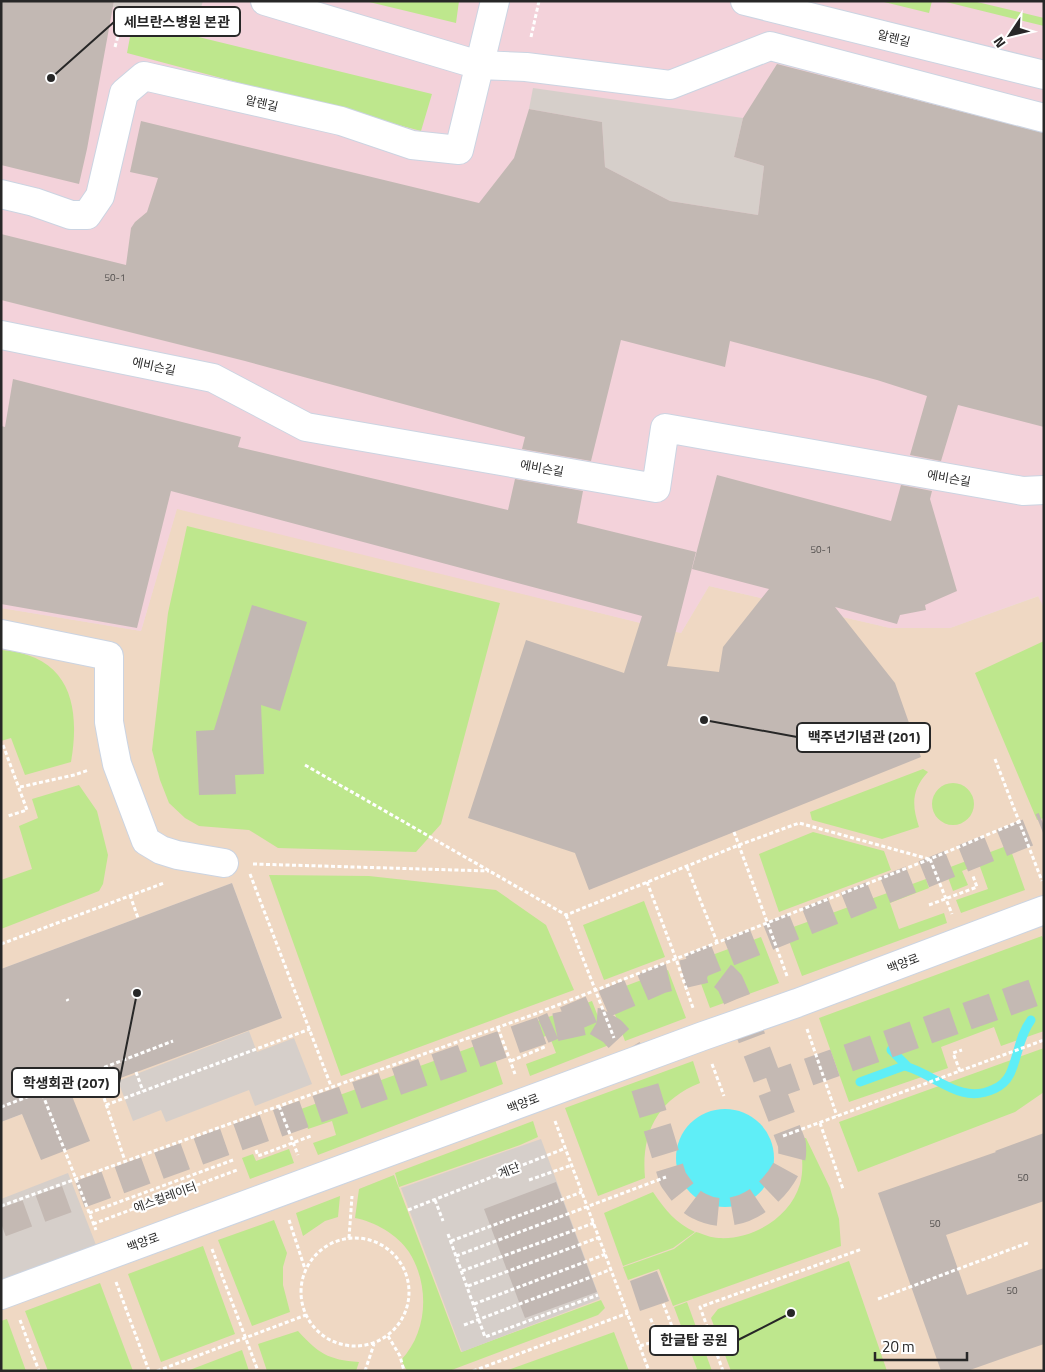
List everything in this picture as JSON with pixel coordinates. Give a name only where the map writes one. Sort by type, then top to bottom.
[{"type":"street","points":[[265,1],[480,65],[526,67],[670,85],[770,46],[1044,118]]},
{"type":"street","points":[[480,65],[495,1]]},
{"type":"street","name":"알렌길","points":[[745,1],[1044,74]]},
{"type":"street","name":"알렌길","points":[[1,194],[71,214],[87,214],[100,196],[124,93],[144,76],[342,121],[412,145],[459,150],[480,65]]},
{"type":"street","name":"에비슨길","points":[[1,334],[213,378],[306,427],[656,488],[665,428],[1023,492],[1044,490]]},
{"type":"street","points":[[1,634],[109,656],[109,722],[112,744],[117,764],[146,841],[161,850],[177,855],[236,864]]},
{"type":"street","name":"백양로","points":[[6,1293],[703,1036],[798,1004],[1044,910]]},
{"type":"path","points":[[530,42],[539,1]]},
{"type":"path","points":[[116,47],[119,32]]},
{"type":"path","points":[[3,746],[20,787],[27,810],[8,816]]},
{"type":"path","points":[[995,759],[1044,887]]},
{"type":"path","points":[[305,765],[566,915],[624,1066]]},
{"type":"path","points":[[20,787],[74,775]]},
{"type":"path","points":[[1,1206],[596,991],[930,859],[1020,821]]},
{"type":"path","points":[[566,915],[739,845],[800,823],[930,859]]},
{"type":"path","points":[[734,832],[838,1116]]},
{"type":"path","points":[[930,859],[946,899]]},
{"type":"path","points":[[331,1086],[310,1028],[236,864],[489,871]]},
{"type":"path","points":[[686,866],[717,942]]},
{"type":"path","points":[[929,905],[977,886],[973,876]]},
{"type":"path","points":[[1,944],[169,881]]},
{"type":"path","points":[[647,882],[703,1036]]},
{"type":"path","points":[[130,895],[138,918]]},
{"type":"path","points":[[106,1105],[310,1028]]},
{"type":"path","points":[[498,1028],[511,1061],[547,1046]]},
{"type":"path","points":[[783,1136],[1044,1040]]},
{"type":"path","points":[[1,1107],[174,1041]]},
{"type":"path","points":[[960,1071],[954,1053],[962,1050]]},
{"type":"path","points":[[33,1070],[149,1371]]},
{"type":"path","points":[[136,1072],[143,1092]]},
{"type":"path","points":[[100,1086],[125,1161]]},
{"type":"path","points":[[545,1094],[649,1371]]},
{"type":"path","points":[[279,1106],[293,1143]]},
{"type":"path","points":[[820,1123],[843,1189]]},
{"type":"path","points":[[256,1150],[258,1156],[311,1136]]},
{"type":"path","name":"계단","points":[[408,1210],[566,1148]]},
{"type":"path","points":[[89,1213],[233,1160]]},
{"type":"path","points":[[349,1238],[354,1165]]},
{"type":"path","points":[[529,1180],[572,1165]]},
{"type":"path","name":"에스컬레이터","points":[[93,1224],[237,1170]]},
{"type":"path","points":[[456,1256],[666,1177]]},
{"type":"path","points":[[279,1192],[306,1270]]},
{"type":"path","points":[[450,1241],[582,1192]]},
{"type":"path","points":[[435,1200],[443,1221]]},
{"type":"path","points":[[202,1220],[258,1371]]},
{"type":"path","points":[[462,1271],[594,1223]]},
{"type":"path","points":[[448,1234],[485,1337],[598,1295]]},
{"type":"path","points":[[468,1286],[600,1237]]},
{"type":"path","points":[[349,1238],[365,1238],[380,1244],[393,1253],[403,1265],[408,1280],[410,1296],[407,1311],[399,1325],[388,1336],[374,1344],[358,1347],[342,1345],[328,1339],[315,1329],[306,1315],[301,1292],[302,1280],[306,1270],[313,1258],[323,1248],[335,1241],[349,1238]]},
{"type":"path","points":[[878,1299],[1030,1242]]},
{"type":"path","points":[[723,1371],[700,1308],[862,1249]]},
{"type":"path","points":[[474,1304],[606,1254]]},
{"type":"path","points":[[464,1326],[612,1269]]},
{"type":"path","points":[[6,1293],[39,1371]]},
{"type":"path","points":[[640,1346],[675,1334],[663,1303]]},
{"type":"path","points":[[473,1371],[628,1313]]},
{"type":"path","points":[[157,1371],[306,1315]]},
{"type":"path","points":[[650,1317],[659,1340]]},
{"type":"path","points":[[388,1336],[400,1356],[404,1371]]},
{"type":"path","points":[[365,1371],[374,1344]]},
{"type":"shaded area","points":[[1,1],[1044,1],[1044,608],[1038,596],[950,628],[890,628],[709,586],[681,633],[177,509],[141,631],[1,608]]},
{"type":"shaded area","points":[[114,1],[203,1],[194,30],[113,7]]},
{"type":"shaded area","points":[[533,88],[743,118],[734,157],[764,166],[758,215],[670,201],[605,167],[602,122],[529,109]]},
{"type":"shaded area","points":[[177,508],[681,633],[709,586],[890,628],[950,628],[1039,596],[1044,608],[1044,1371],[1,1371],[1,1122],[282,1017],[232,883],[1,969],[1,608],[141,631]]},
{"type":"shaded area","points":[[249,1031],[257,1052],[294,1038],[312,1084],[255,1106],[249,1090],[166,1122],[161,1110],[133,1121],[118,1081]]},
{"type":"shaded area","points":[[541,1139],[600,1299],[462,1352],[401,1188]]},
{"type":"shaded area","points":[[68,1173],[98,1250],[1,1288],[1,1199]]},
{"type":"green space","points":[[365,1],[459,1],[456,23]]},
{"type":"green space","points":[[880,1],[932,1],[929,13]]},
{"type":"green space","points":[[942,1],[973,1],[1044,18],[1044,26]]},
{"type":"green space","points":[[133,21],[432,94],[421,131],[127,53]]},
{"type":"green space","points":[[187,526],[500,603],[441,824],[416,852],[278,848],[249,830],[199,826],[185,818],[169,803],[160,780],[152,750],[168,613]]},
{"type":"green space","points":[[1044,641],[1044,818],[1037,820],[975,673]]},
{"type":"green space","points":[[1,650],[24,654],[42,661],[56,672],[65,686],[71,702],[74,721],[71,762],[25,775],[11,738],[1,741]]},
{"type":"green space","points":[[923,769],[928,772],[918,785],[914,798],[919,827],[882,839],[812,820],[810,812]]},
{"type":"green space","points":[[957,783],[965,786],[971,792],[974,804],[971,816],[965,822],[949,825],[941,822],[935,816],[932,800],[935,792],[941,786]]},
{"type":"green space","points":[[79,785],[97,811],[108,855],[103,884],[99,891],[1,929],[1,880],[32,869],[19,826],[38,818],[32,799]]},
{"type":"green space","points":[[813,832],[884,851],[891,870],[779,912],[759,854]]},
{"type":"green space","points":[[1009,845],[1025,890],[961,913],[956,900],[988,889],[979,864],[962,871],[968,885],[953,891],[945,869]]},
{"type":"green space","points":[[269,875],[369,876],[496,890],[546,925],[574,990],[341,1076]]},
{"type":"green space","points":[[926,879],[929,888],[890,903],[899,929],[944,913],[947,923],[802,976],[785,930]]},
{"type":"green space","points":[[644,901],[665,957],[604,980],[583,925]]},
{"type":"green space","points":[[1042,936],[1044,940],[1044,1031],[1001,1046],[994,1027],[941,1047],[948,1068],[849,1102],[819,1018]]},
{"type":"green space","points":[[761,937],[779,983],[710,1008],[693,962]]},
{"type":"green space","points":[[668,970],[686,1018],[625,1041],[607,993]]},
{"type":"green space","points":[[592,1001],[609,1045],[530,1076],[526,1064],[556,1053],[549,1035],[519,1045],[513,1030]]},
{"type":"green space","points":[[489,1041],[503,1084],[318,1155],[313,1143],[336,1135],[332,1121],[308,1129],[301,1109]]},
{"type":"green space","points":[[1044,1048],[1044,1092],[1015,1112],[858,1172],[839,1122]]},
{"type":"green space","points":[[693,1061],[700,1083],[685,1090],[673,1099],[655,1120],[649,1133],[646,1147],[644,1162],[645,1178],[598,1196],[565,1108]]},
{"type":"green space","points":[[533,1121],[538,1137],[399,1187],[395,1173]]},
{"type":"green space","points":[[800,1138],[806,1138],[830,1188],[839,1219],[841,1246],[673,1306],[659,1269],[628,1280],[623,1267],[674,1249],[696,1232],[716,1238],[732,1238],[756,1231],[779,1217],[795,1196],[800,1184],[802,1155]]},
{"type":"green space","points":[[289,1149],[294,1163],[250,1179],[242,1158],[253,1154],[256,1161]]},
{"type":"green space","points":[[394,1175],[461,1352],[601,1300],[605,1308],[598,1315],[449,1371],[407,1371],[401,1360],[417,1336],[423,1308],[423,1293],[416,1265],[409,1252],[392,1234],[370,1222],[355,1218],[359,1189]]},
{"type":"green space","points":[[653,1192],[671,1215],[695,1232],[673,1248],[623,1266],[604,1213]]},
{"type":"green space","points":[[340,1196],[338,1217],[325,1221],[303,1236],[296,1213]]},
{"type":"green space","points":[[274,1220],[287,1253],[283,1267],[283,1285],[290,1312],[252,1326],[218,1240]]},
{"type":"green space","points":[[203,1246],[235,1334],[161,1362],[128,1274]]},
{"type":"green space","points":[[849,1261],[887,1371],[731,1371],[711,1318],[718,1309]]},
{"type":"green space","points":[[100,1283],[133,1371],[48,1371],[25,1311]]},
{"type":"green space","points":[[687,1302],[712,1371],[693,1371],[697,1369],[674,1307]]},
{"type":"green space","points":[[7,1319],[26,1371],[1,1371],[1,1321]]},
{"type":"green space","points":[[298,1331],[324,1354],[339,1359],[359,1362],[356,1371],[267,1371],[258,1344]]},
{"type":"green space","points":[[614,1332],[629,1371],[505,1371]]},
{"type":"green space","points":[[242,1350],[249,1371],[187,1371]]},
{"type":"water","points":[[725,1109],[744,1113],[759,1124],[770,1139],[774,1158],[770,1177],[759,1192],[744,1203],[725,1207],[706,1203],[691,1192],[680,1177],[676,1158],[680,1139],[691,1124],[706,1113]]},
{"type":"building","points":[[1,1],[114,1],[79,184],[1,165]]},
{"type":"building","points":[[777,64],[1044,133],[1044,427],[958,405],[941,461],[910,455],[927,396],[877,380],[730,341],[725,367],[621,340],[591,461],[522,449],[525,437],[245,361],[1,300],[1,234],[126,265],[131,228],[147,212],[158,178],[130,172],[141,121],[479,203],[514,158],[529,109],[602,122],[605,167],[670,201],[758,215],[764,166],[734,157],[743,118]]},
{"type":"building","points":[[13,379],[241,437],[238,447],[508,510],[515,479],[583,491],[577,523],[696,552],[667,666],[719,672],[723,647],[769,589],[692,569],[717,475],[891,521],[901,485],[932,491],[930,499],[957,591],[925,605],[926,610],[900,615],[897,624],[835,607],[895,683],[921,757],[589,890],[575,853],[468,818],[526,640],[624,673],[642,616],[171,491],[137,628],[1,604],[1,426],[5,427]]},
{"type":"building","points":[[252,605],[307,622],[280,711],[261,705],[264,774],[235,775],[236,794],[199,795],[196,731],[214,730]]},
{"type":"building","points":[[232,883],[282,1018],[72,1096],[90,1141],[41,1160],[22,1114],[1,1122],[1,969]]},
{"type":"building","points":[[1044,1133],[1044,1201],[946,1235],[967,1295],[1044,1268],[1044,1344],[967,1371],[941,1371],[878,1193],[996,1152]]},
{"type":"building","points":[[556,1182],[597,1292],[525,1318],[484,1209]]},
{"type":"building","points":[[657,1271],[669,1301],[640,1311],[630,1281]]},
{"type":"waterway","points":[[860,1082],[904,1066],[919,1071],[950,1087],[971,1094],[994,1089],[999,1087],[1010,1074],[1021,1040],[1031,1020]]},
{"type":"waterway","points":[[891,1050],[908,1067]]},
{"type":"tunnel","points":[[690,968],[1044,826]]},
{"type":"tunnel","points":[[1,1223],[543,1030],[584,1021],[597,1022],[612,1031],[625,1045],[639,1068],[673,1179],[684,1194],[695,1204],[712,1211],[725,1212],[749,1206],[770,1190],[789,1164],[792,1156],[792,1144],[737,999],[730,983],[720,974],[705,969],[662,979],[543,1030]]},
{"type":"tunnel","points":[[769,1086],[1044,989]]},
{"type":"place","name":"세브란스병원 본관","points":[[51,78]]},
{"type":"place","name":"백주년기념관 (201)","points":[[704,720]]},
{"type":"place","name":"학생회관 (207)","points":[[137,993]]},
{"type":"place","name":"한글탑 공원","points":[[791,1313]]}]
